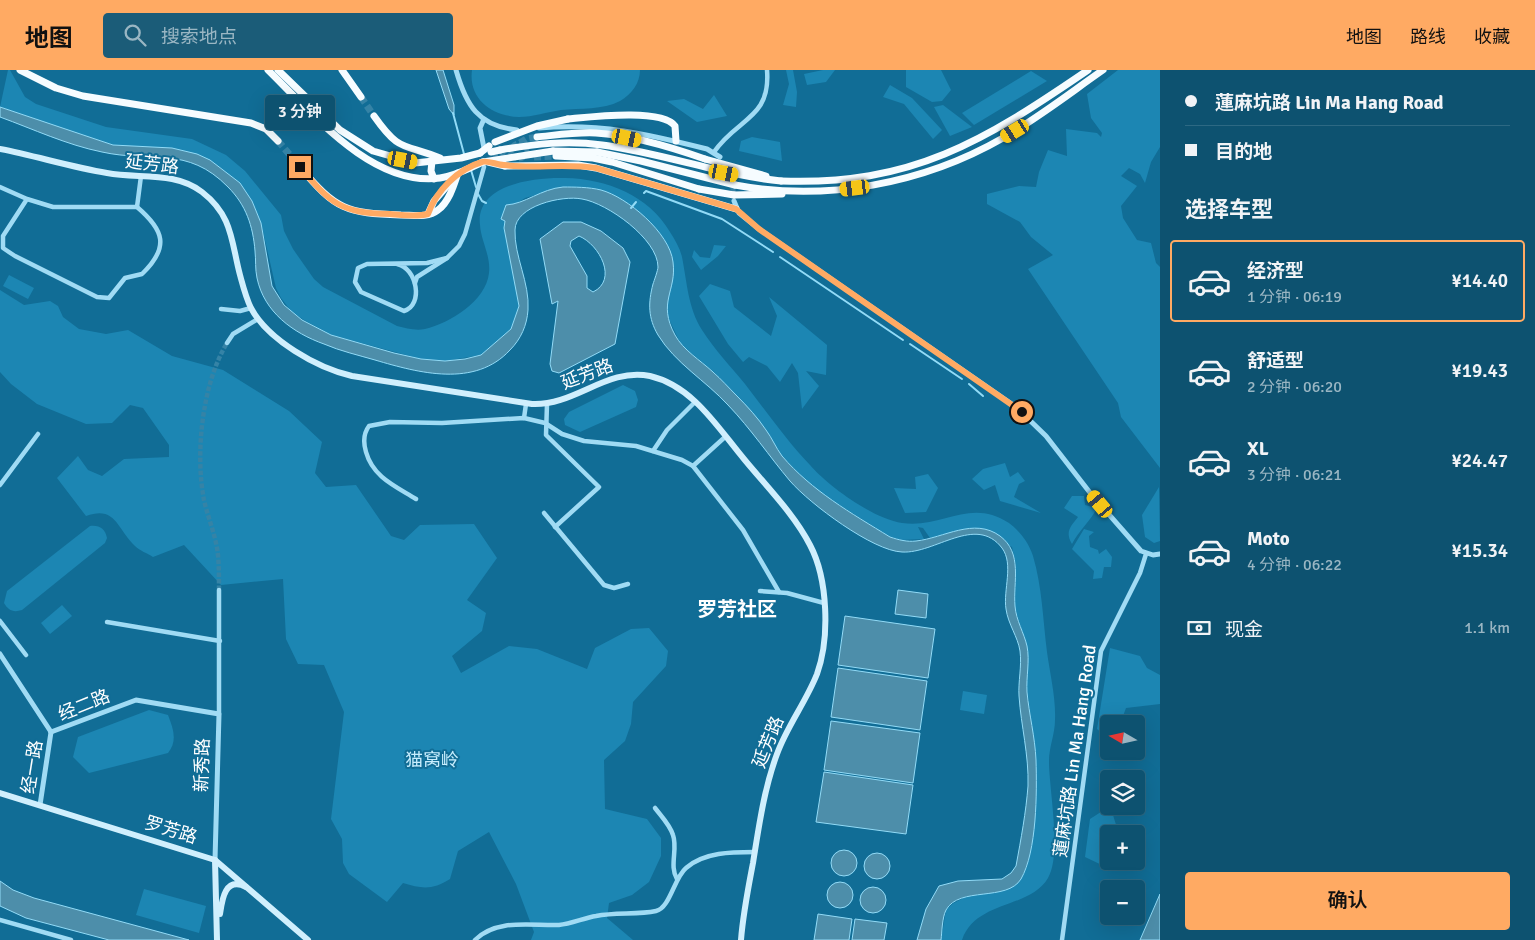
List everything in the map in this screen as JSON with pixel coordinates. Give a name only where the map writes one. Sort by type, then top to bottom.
[{"type":"highway","points":[[20,70],[56,88],[77,94],[251,123],[266,129],[278,141]]},
{"type":"highway","points":[[268,70],[334,135],[350,148],[403,175],[419,179],[434,179],[483,164],[537,152],[584,151],[641,160],[743,186],[804,191],[838,190],[877,184],[916,175],[956,161],[1015,131],[1103,70]]},
{"type":"highway","points":[[278,70],[340,130],[355,141],[374,151],[415,163],[458,158],[482,151],[550,143],[589,143],[632,150],[730,174],[781,181],[858,178],[893,171],[938,158],[1001,128],[1088,70]]},
{"type":"highway","points":[[342,70],[361,97]]},
{"type":"highway","points":[[482,151],[495,142],[524,130],[568,119],[616,115],[665,119],[675,126],[676,141]]},
{"type":"highway","points":[[374,116],[389,137],[395,142],[406,148],[442,159]]},
{"type":"highway","points":[[537,137],[584,133],[627,138],[680,150],[781,181]]},
{"type":"highway","points":[[556,156],[593,158],[612,162],[699,189],[738,196],[786,194],[804,191]]},
{"type":"highway","points":[[432,161],[431,171],[434,179]]},
{"type":"highway","points":[[483,164],[596,168],[736,209]]},
{"type":"highway","points":[[300,167],[324,194],[344,208],[367,214],[428,214],[434,201],[461,172]]},
{"type":"main road","name":"延芳路","points":[[0,149],[105,173],[166,177],[189,184],[201,191],[221,211],[232,234],[240,277],[251,308],[258,319],[276,336],[306,357],[337,372],[526,404],[548,404],[566,399],[612,378],[628,375],[660,379],[688,394],[725,436],[805,536],[816,558],[824,603],[825,632],[821,660],[811,687],[789,725],[776,756],[762,808],[741,940]]},
{"type":"main road","name":"罗芳路","points":[[0,793],[215,860],[308,940]]},
{"type":"main road","name":"新秀路","points":[[215,860],[217,939]]},
{"type":"main road","points":[[217,939],[224,891],[227,887],[236,884],[241,884],[251,890]]},
{"type":"street","points":[[456,70],[467,101],[484,119],[499,127],[517,130]]},
{"type":"street","points":[[714,152],[722,141],[763,103],[768,90],[767,70]]},
{"type":"street","points":[[482,151],[480,128],[484,119]]},
{"type":"street","points":[[536,128],[601,126],[676,141],[714,152],[720,157]]},
{"type":"street","points":[[414,284],[417,277],[447,258],[461,242],[481,179],[483,164]]},
{"type":"street","points":[[137,207],[141,176]]},
{"type":"street","points":[[0,187],[27,200],[65,208],[137,207],[156,226],[161,239],[160,246],[142,274],[125,278],[113,295],[104,298],[98,297],[3,248],[3,236],[27,200]]},
{"type":"street","points":[[734,201],[736,209],[759,229],[1022,412],[1046,436],[1091,494],[1146,554],[1160,554]]},
{"type":"street","points":[[398,264],[410,271],[414,284],[414,303],[404,311],[363,293],[357,287],[356,274],[362,265],[427,263],[447,258]]},
{"type":"street","points":[[222,309],[240,311],[251,308]]},
{"type":"street","points":[[227,343],[233,334],[258,319]]},
{"type":"street","points":[[652,451],[667,430],[695,402]]},
{"type":"street","points":[[524,418],[526,404]]},
{"type":"street","points":[[548,404],[545,423],[546,435],[600,487],[555,527]]},
{"type":"street","points":[[416,499],[381,478],[373,470],[368,462],[363,441],[369,426],[390,422],[442,423],[524,418],[545,423],[562,434],[584,441],[636,446],[693,466],[743,530],[780,592]]},
{"type":"street","points":[[0,484],[38,434]]},
{"type":"street","points":[[693,466],[725,436]]},
{"type":"street","points":[[544,513],[604,585],[614,588],[628,584]]},
{"type":"street","name":"蓮麻坑路 Lin Ma Hang Road","points":[[1062,940],[1101,651],[1140,573],[1146,554]]},
{"type":"street","name":"新秀路","points":[[215,860],[219,714],[219,590]]},
{"type":"street","points":[[760,592],[780,592],[824,603]]},
{"type":"street","points":[[0,621],[26,655]]},
{"type":"street","points":[[107,622],[220,641]]},
{"type":"street","name":"经二路","points":[[0,654],[51,732],[136,700],[219,714]]},
{"type":"street","name":"经一路","points":[[40,805],[51,732]]},
{"type":"street","points":[[655,808],[666,821],[673,836],[674,873],[677,879]]},
{"type":"street","points":[[476,940],[492,930],[512,925],[561,924],[596,915],[656,911],[666,904],[677,879],[686,868],[707,857],[732,852],[755,852]]},
{"type":"street","points":[[0,920],[71,940]]},
{"type":"green space","points":[[8,70],[10,70],[25,97],[36,104],[106,127],[192,139],[226,155],[245,171],[281,215],[284,231],[293,249],[314,279],[323,287],[397,326],[418,330],[435,326],[465,309],[481,293],[486,283],[489,267],[480,225],[481,211],[487,200],[509,186],[538,179],[581,179],[611,186],[638,199],[650,208],[661,219],[679,247],[691,304],[702,330],[793,446],[828,483],[866,509],[891,520],[916,524],[969,513],[981,513],[995,516],[1009,523],[1027,542],[1033,556],[1038,579],[1055,703],[1055,725],[1049,761],[1054,821],[1054,854],[1048,878],[1040,888],[1029,895],[979,918],[969,927],[962,940],[941,940],[946,910],[952,904],[967,896],[999,891],[1010,887],[1027,867],[1034,817],[1036,758],[1027,688],[1027,648],[1015,608],[1016,565],[1012,547],[974,528],[930,538],[923,528],[918,527],[924,539],[901,540],[890,537],[814,489],[781,455],[765,428],[715,373],[681,345],[668,317],[666,305],[673,259],[590,189],[565,187],[525,198],[516,204],[506,205],[505,220],[519,306],[511,329],[481,355],[445,361],[421,359],[331,335],[291,311],[276,288],[261,223],[252,201],[240,183],[174,149],[113,145],[0,107]]},
{"type":"green space","points":[[472,70],[640,70],[639,79],[632,92],[613,104],[519,117],[500,113],[484,104],[474,89]]},
{"type":"green space","points":[[786,70],[793,70],[797,92],[796,107],[783,105],[789,84]]},
{"type":"green space","points":[[823,70],[835,70],[826,82],[807,85],[804,74]]},
{"type":"green space","points":[[906,70],[941,70],[951,90],[942,101],[932,102],[906,87]]},
{"type":"green space","points":[[1118,70],[1160,70],[1160,147],[1151,162],[1145,183],[1140,174],[1129,168],[1121,176],[1137,186],[1121,206],[1123,218],[1137,240],[1151,243],[1156,263],[1160,267],[1160,468],[1121,417],[1118,403],[1028,269],[1053,255],[1031,237],[1020,222],[987,204],[987,194],[1019,186],[1036,187],[1039,172],[1048,150],[1067,156],[1066,129],[1097,133],[1101,137],[1102,133],[1091,118],[1087,94]]},
{"type":"green space","points":[[1031,71],[1047,81],[974,125],[962,113]]},
{"type":"green space","points":[[890,85],[912,98],[942,130],[933,139],[904,104],[883,97]]},
{"type":"green space","points":[[714,95],[727,116],[697,122],[667,101],[684,99],[703,109]]},
{"type":"green space","points":[[943,105],[972,127],[950,136],[934,107]]},
{"type":"green space","points":[[752,137],[780,142],[782,161],[739,151],[741,141]]},
{"type":"green space","points":[[714,245],[726,246],[718,256],[701,270],[692,257],[694,250],[700,257],[710,258]]},
{"type":"green space","points":[[9,275],[34,288],[28,299],[3,286]]},
{"type":"green space","points":[[710,284],[730,291],[734,307],[771,336],[777,316],[769,297],[827,345],[826,375],[806,371],[819,386],[802,409],[798,373],[792,363],[780,382],[767,366],[749,357],[743,362],[728,344],[699,296]]},
{"type":"green space","name":"猫窝岭","points":[[0,290],[24,305],[50,301],[58,306],[63,317],[79,329],[106,334],[128,330],[172,356],[223,370],[289,411],[322,442],[315,473],[326,487],[356,485],[391,536],[404,540],[420,525],[474,524],[497,558],[467,600],[486,613],[482,631],[452,656],[461,673],[509,646],[537,649],[587,669],[595,648],[631,629],[649,628],[668,651],[666,666],[633,702],[631,724],[625,741],[604,760],[605,809],[647,819],[661,838],[661,856],[649,882],[632,895],[609,903],[607,918],[633,940],[531,940],[534,932],[516,884],[489,832],[458,851],[450,879],[433,887],[403,883],[387,902],[349,874],[343,863],[342,839],[331,819],[344,712],[324,665],[298,664],[286,639],[283,579],[221,585],[184,545],[153,557],[135,546],[110,516],[96,513],[86,516],[57,478],[78,456],[88,470],[102,476],[124,459],[169,457],[169,445],[143,408],[130,405],[112,423],[86,424],[37,404],[11,384],[0,372]]},
{"type":"green space","points":[[623,385],[635,391],[638,400],[636,407],[580,432],[565,425],[564,419],[569,412]]},
{"type":"green space","points":[[1005,463],[1010,477],[1018,472],[1025,481],[1019,484],[1014,497],[1041,513],[1000,501],[995,485],[984,490],[972,479],[983,469]]},
{"type":"green space","points":[[928,474],[938,488],[926,512],[905,513],[894,488],[916,489],[915,477]]},
{"type":"green space","points":[[1159,487],[1160,541],[1154,543],[1145,537],[1142,515]]},
{"type":"green space","points":[[1072,496],[1084,496],[1085,505],[1097,508],[1072,544],[1069,530],[1078,517],[1064,508]]},
{"type":"green space","points":[[90,526],[97,526],[105,532],[107,538],[105,543],[22,610],[13,611],[7,607],[4,603],[7,591]]},
{"type":"green space","points":[[1084,529],[1094,532],[1089,536],[1090,547],[1098,550],[1099,554],[1106,549],[1112,557],[1111,567],[1104,567],[1102,578],[1093,579],[1094,571],[1072,549]]},
{"type":"green space","points":[[62,605],[72,616],[50,634],[41,623]]},
{"type":"green space","points":[[1110,648],[1140,656],[1147,668],[1160,675],[1160,704],[1126,708],[1123,715],[1100,715],[1100,731],[1097,729]]},
{"type":"green space","points":[[963,691],[987,695],[984,714],[960,710]]},
{"type":"green space","points":[[149,710],[168,715],[174,739],[168,753],[89,773],[73,757],[78,737]]},
{"type":"green space","points":[[1100,813],[1100,815],[1113,815],[1116,825],[1100,825],[1100,864],[1085,857],[1090,819]]},
{"type":"green space","points":[[144,889],[206,906],[199,933],[136,915]]},
{"type":"shaded area","points":[[436,70],[443,70],[454,105],[454,115],[449,109]]},
{"type":"shaded area","points":[[0,107],[113,145],[172,148],[197,154],[210,160],[240,183],[252,201],[261,223],[272,286],[284,305],[302,320],[331,335],[421,359],[445,361],[481,355],[511,329],[519,306],[504,228],[505,221],[501,219],[506,205],[520,202],[555,188],[577,187],[601,190],[623,200],[634,208],[656,228],[670,251],[673,272],[668,314],[670,324],[678,340],[748,408],[768,433],[782,456],[806,480],[833,501],[890,537],[903,541],[916,541],[959,530],[980,528],[1000,536],[1012,551],[1015,568],[1016,611],[1028,652],[1027,692],[1036,760],[1036,804],[1033,837],[1026,867],[1021,879],[1014,886],[1005,890],[961,898],[952,903],[945,913],[941,940],[917,940],[926,909],[939,886],[958,881],[1002,879],[1011,873],[1016,866],[1026,806],[1028,774],[1019,696],[1020,651],[1006,609],[1008,569],[1002,548],[992,538],[968,535],[915,551],[902,552],[890,550],[875,544],[843,525],[799,491],[728,405],[673,354],[658,335],[652,323],[650,310],[651,291],[658,267],[656,256],[641,234],[629,224],[604,207],[582,199],[573,198],[541,204],[523,214],[517,222],[515,240],[528,300],[528,310],[523,332],[510,350],[496,362],[480,369],[464,373],[428,373],[349,353],[301,334],[282,320],[266,301],[256,275],[255,251],[248,216],[240,201],[213,174],[198,165],[183,160],[120,155],[76,145],[0,117]]},
{"type":"shaded area","points":[[563,222],[581,222],[601,231],[623,248],[630,262],[615,344],[559,373],[552,371],[550,364],[558,301],[552,304],[540,239]],"holes":[[[579,236],[587,240],[599,255],[605,271],[600,287],[593,292],[587,288],[587,276],[570,246],[571,241]]]},
{"type":"shaded area","points":[[898,590],[928,594],[926,618],[895,614]]},
{"type":"shaded area","points":[[845,616],[935,629],[928,678],[838,665]]},
{"type":"shaded area","points":[[838,668],[927,681],[920,730],[831,717]]},
{"type":"shaded area","points":[[831,721],[920,733],[913,783],[824,770]]},
{"type":"shaded area","points":[[824,772],[913,785],[906,834],[816,822]]},
{"type":"shaded area","points":[[844,850],[853,854],[857,863],[853,872],[844,876],[835,872],[831,863],[835,854]]},
{"type":"shaded area","points":[[877,853],[886,857],[890,866],[886,875],[877,879],[868,875],[864,866],[868,857]]},
{"type":"shaded area","points":[[0,881],[13,890],[34,898],[189,940],[109,940],[26,918],[0,906]]},
{"type":"shaded area","points":[[840,882],[849,886],[853,895],[849,904],[840,908],[831,904],[827,895],[831,886]]},
{"type":"shaded area","points":[[873,887],[882,891],[886,900],[882,909],[873,913],[864,909],[860,900],[864,891]]},
{"type":"shaded area","points":[[1160,894],[1160,940],[1140,940]]},
{"type":"shaded area","points":[[818,914],[852,919],[849,940],[814,940]]},
{"type":"shaded area","points":[[855,919],[887,923],[884,940],[852,940]]},
{"type":"waterway","points":[[453,113],[464,154]]},
{"type":"waterway","points":[[471,170],[476,187]]},
{"type":"waterway","points":[[644,193],[646,191],[722,219],[773,252]]},
{"type":"waterway","points":[[478,194],[482,201],[486,203]]},
{"type":"waterway","points":[[631,208],[636,202]]},
{"type":"waterway","points":[[780,257],[903,340]]},
{"type":"waterway","points":[[910,344],[962,379]]},
{"type":"waterway","points":[[969,384],[983,396]]},
{"type":"tunnel","points":[[361,97],[374,116]]},
{"type":"tunnel","points":[[520,143],[526,139],[537,137]]},
{"type":"tunnel","points":[[278,141],[300,167]]},
{"type":"tunnel","points":[[519,143],[527,151],[519,159],[511,151],[519,143]]},
{"type":"tunnel","points":[[493,154],[512,155]]},
{"type":"tunnel","points":[[534,157],[556,156]]},
{"type":"tunnel","points":[[731,172],[734,198]]},
{"type":"tunnel","points":[[219,590],[217,548],[204,500],[200,462],[206,399],[218,360],[227,343]]},
{"type":"district","name":"罗芳社区","points":[[737,609]]},
{"type":"route","points":[[300,167],[324,194],[338,205],[352,211],[367,214],[428,214],[434,201],[458,173],[483,162],[505,166],[578,165],[596,168],[736,209],[759,229],[1022,412]]}]
